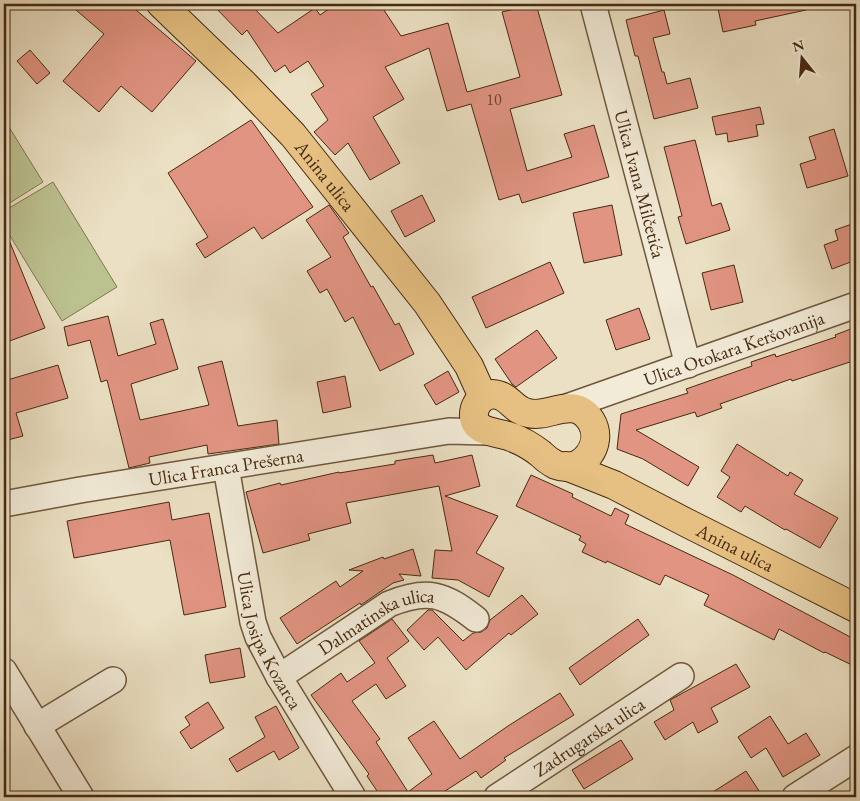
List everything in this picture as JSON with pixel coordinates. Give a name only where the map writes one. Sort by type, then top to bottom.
[{"type":"main road","name":"Anina ulica","points":[[161,4],[242,82],[293,135],[427,303],[469,366],[486,408],[510,436],[526,443],[557,465],[566,466],[614,485],[856,608]]},
{"type":"main road","name":"Anina ulica","points":[[486,408],[505,397],[518,409],[528,414],[544,413],[564,408]]},
{"type":"main road","points":[[564,408],[574,408],[589,418],[602,467],[614,485]]},
{"type":"main road","points":[[566,466],[584,461],[594,437]]},
{"type":"street","name":"Ulica Ivana Milčetića","points":[[593,4],[688,365]]},
{"type":"street","name":"Ulica Otokara Keršovanija","points":[[564,408],[856,305]]},
{"type":"street","points":[[594,437],[600,407],[611,391]]},
{"type":"street","name":"Ulica Franca Prešerna","points":[[4,504],[449,431],[486,408]]},
{"type":"street","name":"Ulica Josipa Kozarca","points":[[226,467],[253,622],[258,637],[279,677],[353,797]]},
{"type":"street","name":"Dalmatinska ulica","points":[[279,677],[389,604],[406,598],[423,595],[441,597],[457,604],[476,619]]},
{"type":"street","points":[[4,671],[81,797]]},
{"type":"street","name":"Zadrugarska ulica","points":[[497,797],[681,676]]},
{"type":"street","points":[[37,726],[113,680]]},
{"type":"street","points":[[795,797],[856,758]]},
{"type":"green space","points":[[4,119],[43,182],[8,204],[4,198]]},
{"type":"green space","points":[[53,182],[117,287],[62,321],[4,226],[4,211]]},
{"type":"building","points":[[69,4],[129,4],[196,61],[152,112],[121,86],[99,112],[63,81],[104,34]]},
{"type":"building","points":[[212,4],[250,4],[278,33],[315,8],[320,15],[336,4],[380,4],[401,36],[448,23],[467,92],[520,77],[502,12],[536,4],[562,95],[510,109],[527,171],[572,157],[564,134],[594,125],[609,177],[522,203],[519,194],[499,200],[471,104],[447,111],[429,48],[385,67],[404,99],[373,117],[400,163],[370,180],[348,143],[335,155],[314,132],[328,120],[311,94],[324,86],[308,61],[290,73],[285,65],[275,72],[247,30],[242,35]]},
{"type":"building","points":[[717,4],[805,4],[806,10],[755,21],[756,25],[723,32]]},
{"type":"building","points":[[664,10],[670,34],[653,38],[662,72],[664,72],[667,84],[690,78],[698,108],[654,119],[638,56],[635,56],[626,20]]},
{"type":"building","points":[[30,50],[50,73],[37,84],[17,61]]},
{"type":"building","points":[[760,107],[764,124],[756,125],[758,136],[728,142],[727,133],[716,135],[712,117]]},
{"type":"building","points":[[251,120],[313,207],[262,239],[254,227],[205,258],[196,244],[208,237],[168,173]]},
{"type":"building","points":[[834,129],[848,176],[807,188],[800,164],[816,159],[809,137]]},
{"type":"building","points":[[695,140],[712,206],[721,203],[730,230],[686,244],[678,217],[682,216],[664,147]]},
{"type":"building","points":[[422,195],[435,221],[405,237],[391,211]]},
{"type":"building","points":[[329,205],[349,233],[343,237],[371,287],[373,286],[395,325],[399,323],[414,354],[380,371],[353,317],[345,322],[327,289],[320,293],[307,271],[331,257],[306,220]]},
{"type":"building","points":[[612,205],[622,255],[584,263],[573,213]]},
{"type":"building","points":[[852,224],[856,236],[856,260],[832,269],[824,245],[838,240],[835,230]]},
{"type":"building","points":[[4,228],[45,328],[4,343]]},
{"type":"building","points":[[550,262],[564,293],[486,328],[472,297]]},
{"type":"building","points":[[734,265],[743,302],[711,310],[702,273]]},
{"type":"building","points":[[639,308],[650,339],[616,350],[606,320]]},
{"type":"building","points":[[108,316],[118,356],[156,344],[150,323],[163,319],[178,369],[131,384],[140,420],[209,405],[198,367],[222,361],[238,426],[277,420],[279,444],[208,454],[207,445],[149,457],[150,463],[129,468],[107,380],[101,382],[90,340],[68,346],[64,327]]},
{"type":"building","points":[[856,327],[856,360],[792,381],[791,379],[720,404],[722,408],[697,417],[695,412],[636,430],[699,467],[688,486],[643,459],[617,449],[621,414],[688,393],[686,389],[752,366],[751,362],[775,354],[776,357],[836,337],[835,335]]},
{"type":"building","points":[[537,330],[557,358],[516,387],[495,359]]},
{"type":"building","points":[[58,365],[68,398],[16,413],[23,436],[4,441],[4,381]]},
{"type":"building","points":[[448,371],[459,392],[436,405],[424,385]]},
{"type":"building","points":[[345,376],[351,407],[323,413],[317,382]]},
{"type":"building","points":[[737,444],[788,476],[790,472],[803,480],[794,494],[838,518],[820,548],[745,506],[741,512],[717,497],[730,477],[721,471]]},
{"type":"building","points":[[433,455],[435,463],[472,455],[480,486],[445,496],[498,516],[476,553],[504,568],[489,597],[458,580],[432,578],[435,550],[452,551],[439,486],[346,503],[351,523],[308,534],[310,540],[263,553],[246,492],[280,483],[281,485],[339,472],[395,464],[395,461]]},
{"type":"building","points":[[531,475],[573,494],[572,497],[611,516],[615,508],[629,515],[625,524],[733,575],[856,640],[856,667],[824,653],[779,629],[774,640],[704,605],[709,595],[665,575],[660,585],[582,552],[586,544],[579,540],[581,536],[516,506]]},
{"type":"building","points":[[169,502],[172,520],[209,513],[226,607],[184,615],[170,540],[74,558],[67,521]]},
{"type":"building","points":[[413,549],[421,576],[399,574],[404,580],[393,583],[297,644],[280,618],[336,581],[340,587],[363,571],[349,570],[383,557],[384,559]]},
{"type":"building","points":[[522,595],[538,614],[511,635],[509,633],[466,670],[438,637],[424,650],[407,630],[428,610],[432,610],[463,641],[473,633],[481,632],[487,628],[490,620]]},
{"type":"building","points":[[392,619],[409,641],[387,658],[406,686],[386,699],[376,684],[352,701],[380,739],[376,742],[408,792],[432,774],[408,738],[434,721],[460,759],[560,693],[574,715],[504,758],[506,760],[481,778],[476,771],[436,797],[381,797],[367,776],[369,774],[311,695],[341,673],[347,682],[375,663],[359,641]]},
{"type":"building","points":[[638,619],[649,635],[580,685],[569,668]]},
{"type":"building","points":[[240,648],[245,677],[210,683],[205,655]]},
{"type":"building","points":[[736,664],[750,687],[711,708],[718,722],[698,733],[693,722],[665,740],[654,722],[674,710],[670,700]]},
{"type":"building","points":[[208,702],[224,728],[191,749],[180,732],[190,725],[185,717]]},
{"type":"building","points":[[276,706],[299,748],[279,760],[274,751],[237,772],[229,759],[265,737],[255,717]]},
{"type":"building","points":[[770,716],[788,744],[806,733],[820,755],[783,777],[766,748],[751,758],[738,737]]},
{"type":"building","points":[[621,740],[633,759],[584,789],[572,770]]},
{"type":"building","points":[[746,771],[763,797],[705,797]]}]
